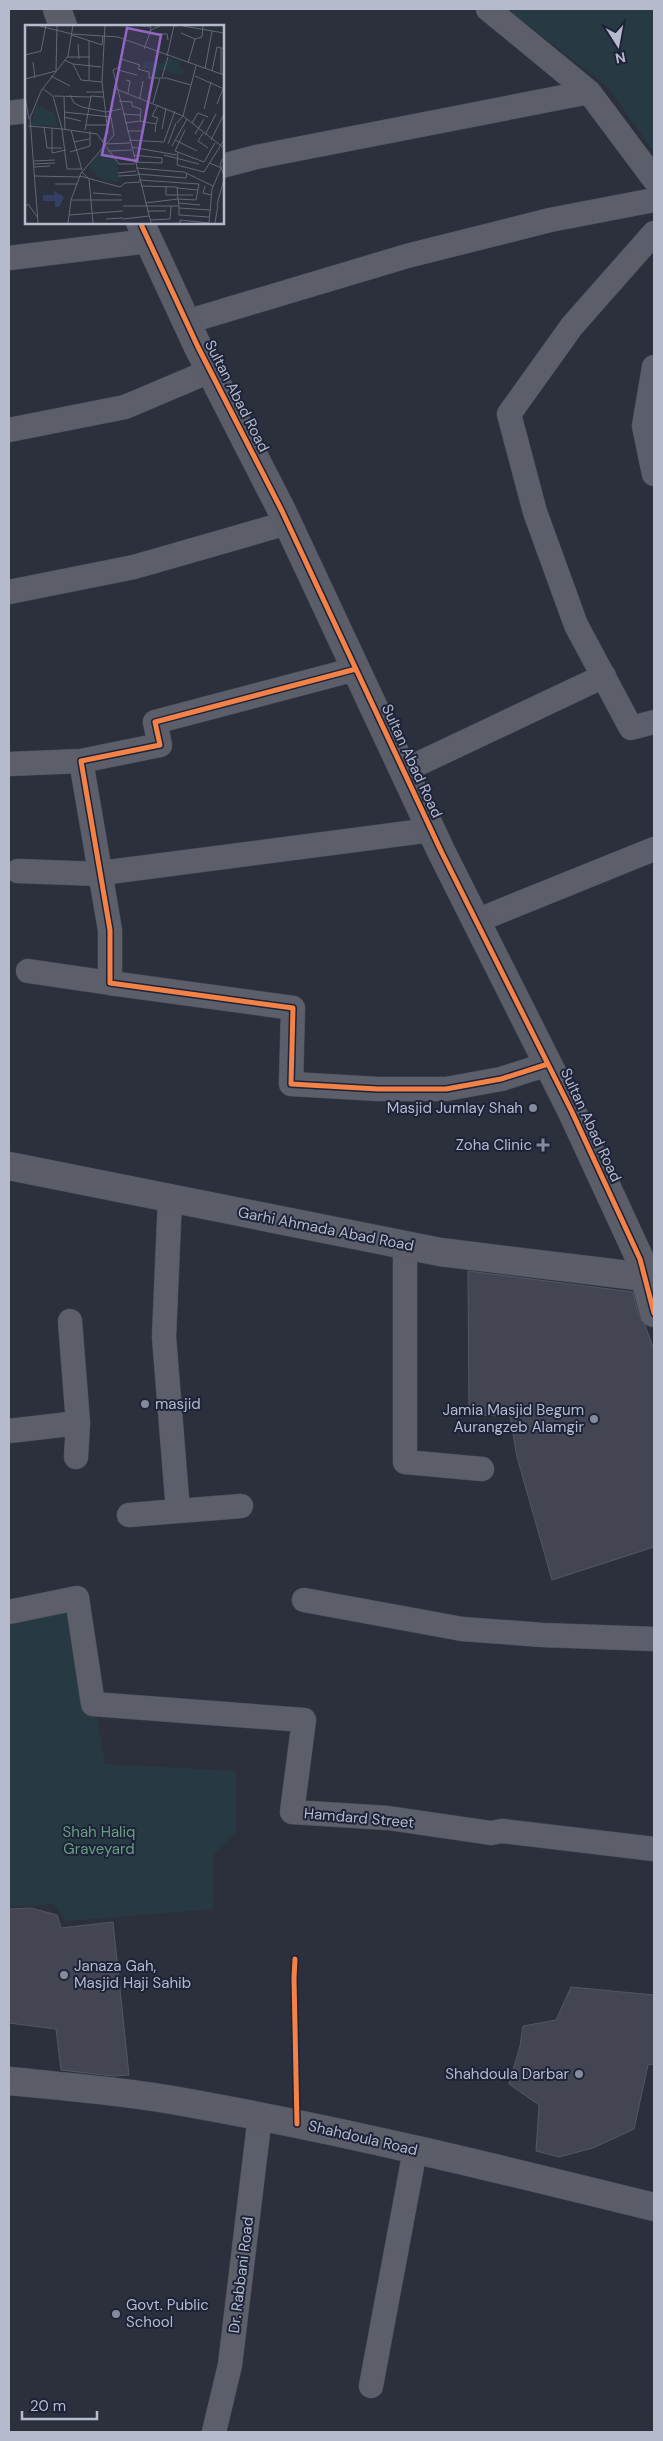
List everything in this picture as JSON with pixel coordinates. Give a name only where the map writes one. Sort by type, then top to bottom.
[{"type":"street","points":[[57,9],[63,25]]},
{"type":"street","points":[[488,9],[589,92],[654,179]]},
{"type":"street","points":[[224,165],[256,157],[589,92]]},
{"type":"street","points":[[9,113],[25,111]]},
{"type":"street","points":[[186,322],[407,256],[550,220],[654,200]]},
{"type":"street","points":[[9,258],[145,232]]},
{"type":"street","name":"Sultan Abad Road","points":[[145,232],[186,322],[287,523],[431,830],[548,1064],[640,1259],[654,1313]]},
{"type":"street","points":[[654,233],[572,326],[509,414],[535,512],[576,625],[631,728],[654,722]]},
{"type":"street","points":[[654,367],[644,426],[654,474]]},
{"type":"street","points":[[9,430],[125,407],[210,371]]},
{"type":"street","points":[[9,592],[134,567],[287,523]]},
{"type":"street","points":[[9,764],[81,761],[160,745],[155,722],[356,669]]},
{"type":"street","points":[[403,771],[604,676]]},
{"type":"street","points":[[81,761],[110,930],[110,983]]},
{"type":"street","points":[[18,871],[100,874],[431,830]]},
{"type":"street","points":[[476,921],[654,849]]},
{"type":"street","points":[[28,971],[292,1008],[291,1084],[378,1089],[446,1088],[501,1079],[548,1064]]},
{"type":"street","name":"Garhi Ahmada Abad Road","points":[[9,1166],[440,1252],[645,1277]]},
{"type":"street","points":[[170,1198],[164,1337],[178,1511]]},
{"type":"street","points":[[405,1245],[405,1462],[482,1470]]},
{"type":"street","points":[[70,1321],[78,1423],[76,1457]]},
{"type":"street","points":[[9,1431],[78,1423]]},
{"type":"street","points":[[129,1515],[241,1506]]},
{"type":"street","name":"Hamdard Street","points":[[9,1612],[77,1598],[93,1704],[304,1720],[292,1812],[388,1818],[491,1833],[502,1831],[654,1849]]},
{"type":"street","points":[[304,1600],[462,1629],[543,1635],[654,1639]]},
{"type":"street","name":"Shahdoula Road","points":[[9,2081],[187,2102],[260,2116],[415,2150],[654,2207]]},
{"type":"street","name":"Dr. Rabbani Road","points":[[214,2432],[230,2365],[260,2116]]},
{"type":"street","points":[[371,2386],[415,2150]]},
{"type":"street","points":[[228,2432],[230,2365]]},
{"type":"green space","points":[[507,9],[654,9],[654,152],[608,87]]},
{"type":"green space","name":"Shah Haliq Graveyard","points":[[77,1598],[105,1764],[236,1771],[236,1832],[214,1854],[213,1909],[67,1921],[53,1904],[9,1907],[9,1613]]},
{"type":"building","points":[[468,1271],[633,1292],[639,1317],[645,1325],[654,1350],[654,1547],[552,1580],[517,1457],[510,1416],[469,1415]]},
{"type":"building","name":"Janaza Gah, Masjid Haji Sahib","points":[[31,1908],[57,1915],[61,1928],[113,1922],[129,2075],[113,2076],[61,2070],[56,2029],[9,2023],[9,1909]]},
{"type":"building","name":"Shahdoula Darbar","points":[[571,1987],[654,1995],[654,2064],[648,2065],[634,2129],[593,2148],[559,2157],[536,2151],[539,2105],[509,2084],[520,2046],[523,2026],[556,2020]]},
{"type":"cycle path","points":[[141,224],[198,347],[282,511],[441,851],[572,1112],[640,1259],[654,1313]]},
{"type":"cycle path","points":[[356,669],[155,722],[160,745],[81,761],[110,930],[110,983],[293,1008],[291,1084],[378,1089],[446,1089],[501,1079],[548,1064]]},
{"type":"cycle path","points":[[295,1959],[297,2124]]},
{"type":"place","name":"Masjid Jumlay Shah","points":[[533,1108]]},
{"type":"place","name":"Zoha Clinic","points":[[543,1145]]},
{"type":"place","name":"masjid","points":[[145,1404]]},
{"type":"place","name":"Jamia Masjid Begum Aurangzeb Alamgir","points":[[594,1419]]},
{"type":"place","name":"Janaza Gah, Masjid Haji Sahib","points":[[64,1975]]},
{"type":"place","name":"Shahdoula Darbar","points":[[579,2074]]},
{"type":"place","name":"Govt. Public School","points":[[116,2314]]}]
